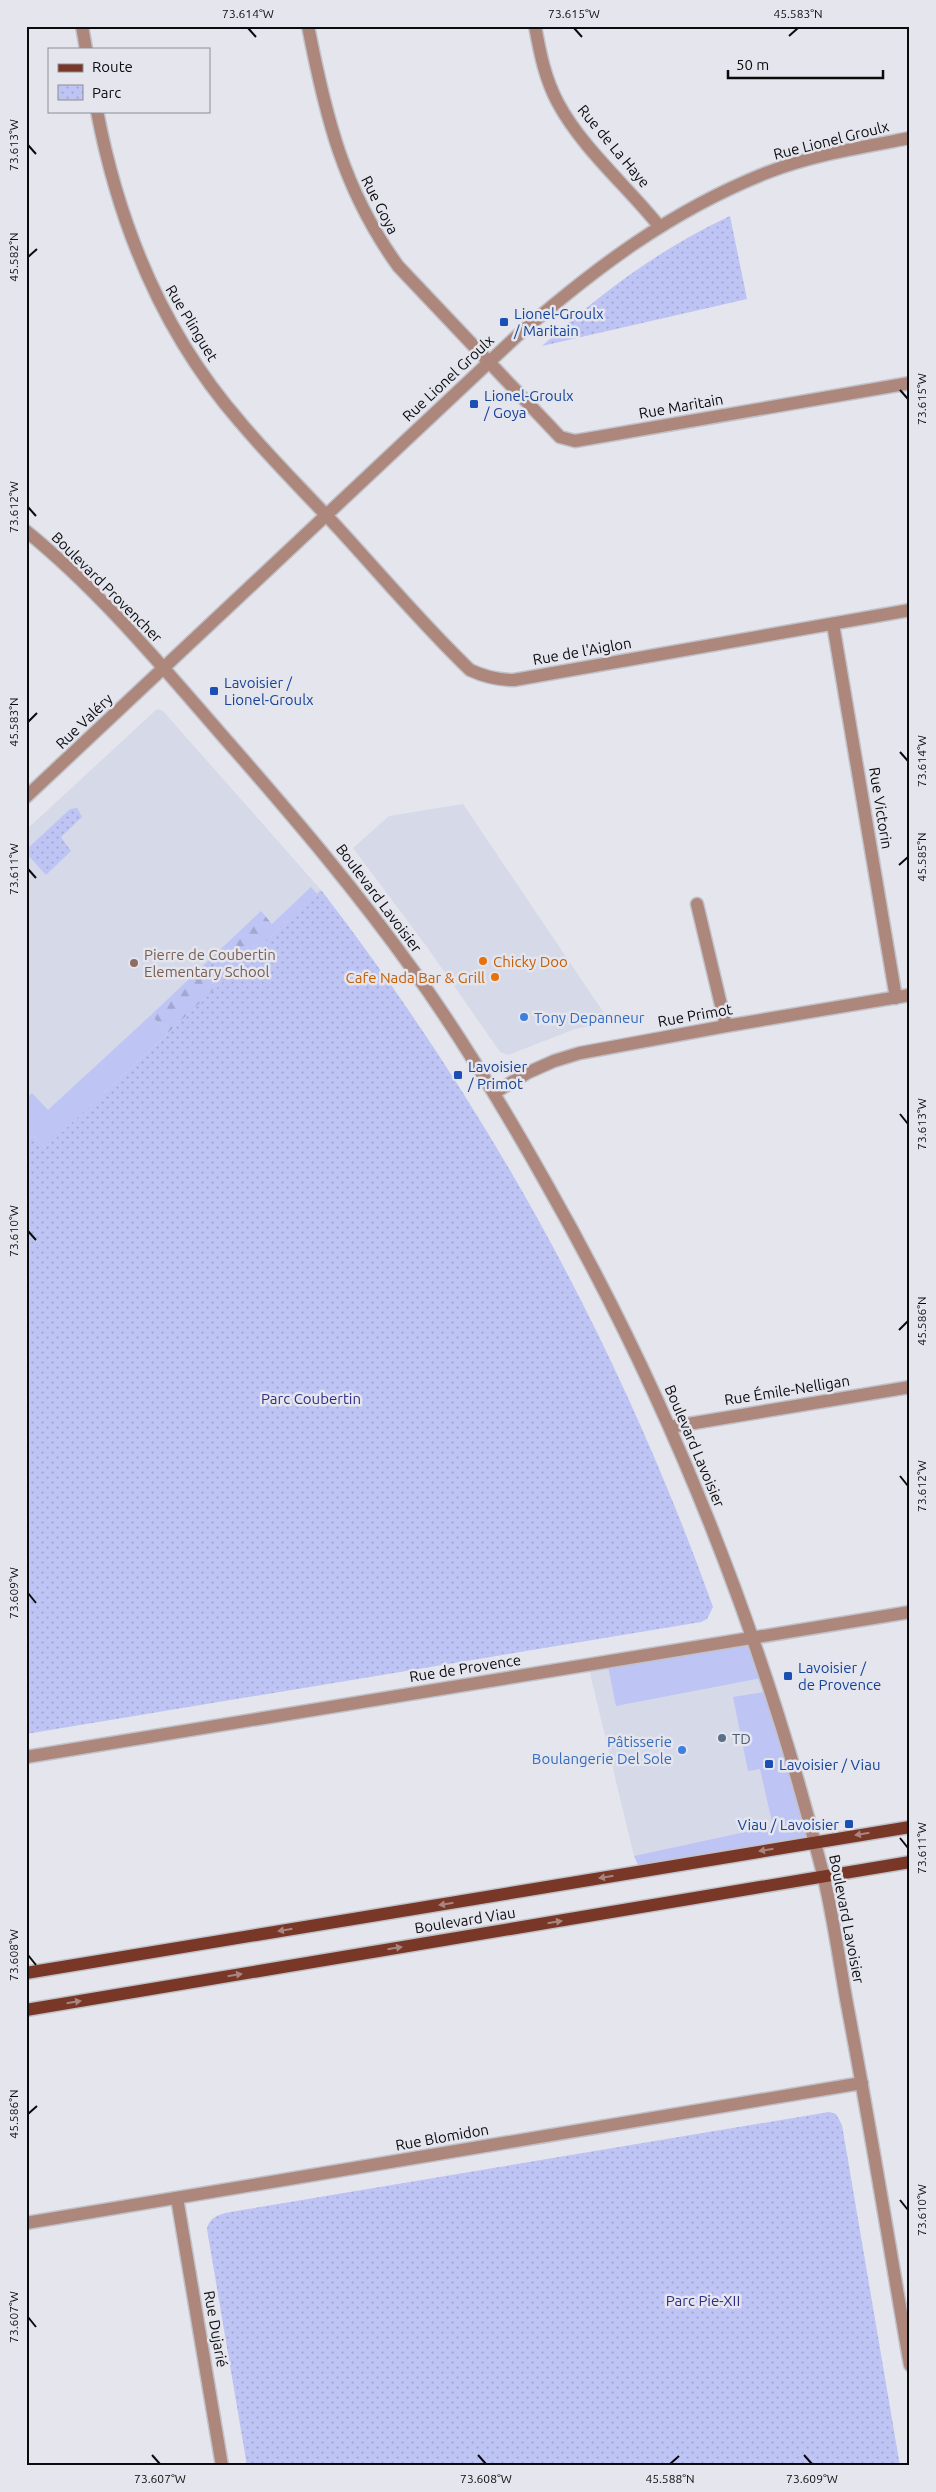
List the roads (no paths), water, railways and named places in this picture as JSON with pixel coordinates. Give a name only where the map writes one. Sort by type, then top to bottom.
[{"type":"main road","name":"Boulevard Viau","points":[[26,1973],[910,1827]]},
{"type":"main road","name":"Boulevard Viau","points":[[26,2010],[910,1862]]},
{"type":"street","points":[[82,26],[86,48]]},
{"type":"street","name":"Rue Goya","points":[[308,26],[329,125],[360,206],[376,235],[398,266],[467,342],[490,362]]},
{"type":"street","name":"Rue de La Haye","points":[[534,26],[544,69],[559,104],[580,136],[659,226]]},
{"type":"street","name":"Rue Plinguet","points":[[97,112],[105,155],[134,248],[154,294],[180,340],[240,422],[326,515]]},
{"type":"street","name":"Rue Lionel Groulx","points":[[163,668],[490,362],[572,288],[659,226],[714,197],[766,173],[823,156],[910,138]]},
{"type":"street","name":"Rue Maritain","points":[[490,362],[554,433],[568,440],[575,441],[910,384]]},
{"type":"street","name":"Rue de l'Aiglon","points":[[326,515],[456,657],[470,670],[484,677],[499,680],[910,610]]},
{"type":"street","name":"Boulevard Provencher","points":[[26,530],[91,591],[163,668]]},
{"type":"street","name":"Rue Victorin","points":[[833,624],[896,998]]},
{"type":"street","name":"Rue Valéry","points":[[26,798],[163,668]]},
{"type":"street","name":"Boulevard Lavoisier","points":[[163,668],[330,859],[414,971],[494,1093],[590,1260],[670,1427],[733,1581],[769,1684],[824,1876],[862,2083],[910,2365]]},
{"type":"street","points":[[697,904],[726,1026]]},
{"type":"street","name":"Rue Primot","points":[[494,1093],[527,1073],[554,1061],[580,1053],[910,995]]},
{"type":"street","name":"Rue Émile-Nelligan","points":[[670,1427],[910,1386]]},
{"type":"street","name":"Rue de Provence","points":[[26,1758],[910,1612]]},
{"type":"street","name":"Rue Blomidon","points":[[26,2223],[862,2083]]},
{"type":"street","name":"Rue Dujarié","points":[[177,2198],[222,2466]]},
{"type":"place","name":"Lionel-Groulx / Maritain","points":[[504,322]]},
{"type":"place","name":"Lionel-Groulx / Goya","points":[[474,404]]},
{"type":"place","name":"Lavoisier / Lionel-Groulx","points":[[214,691]]},
{"type":"place","name":"Chicky Doo","points":[[483,961]]},
{"type":"place","name":"Pierre de Coubertin Elementary School","points":[[134,963]]},
{"type":"place","name":"Cafe Nada Bar & Grill","points":[[495,977]]},
{"type":"place","name":"Tony Depanneur","points":[[524,1017]]},
{"type":"place","name":"Lavoisier / Primot","points":[[458,1075]]},
{"type":"place","name":"Lavoisier / de Provence","points":[[788,1676]]},
{"type":"place","name":"TD","points":[[722,1738]]},
{"type":"place","name":"Pâtisserie Boulangerie Del Sole","points":[[682,1750]]},
{"type":"place","name":"Lavoisier / Viau","points":[[769,1764]]},
{"type":"place","name":"Viau / Lavoisier","points":[[849,1824]]},
{"type":"park label","name":"Parc Coubertin","points":[[311,1398]]},
{"type":"park label","name":"Parc Pie-XII","points":[[703,2300]]}]
